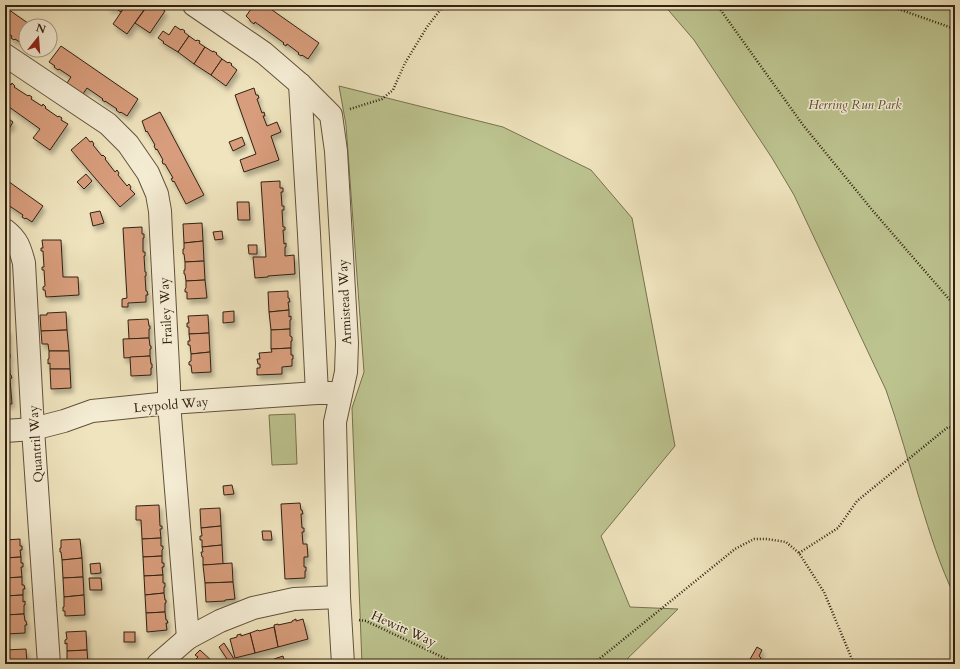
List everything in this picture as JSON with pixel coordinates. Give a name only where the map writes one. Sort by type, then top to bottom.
[{"type":"street","points":[[194,5],[264,53],[300,84],[331,115]]},
{"type":"street","name":"Frailey Way","points":[[5,55],[108,124],[128,144],[148,173],[157,194],[160,211],[169,404],[188,638]]},
{"type":"street","points":[[300,84],[317,393]]},
{"type":"street","name":"Armistead Way","points":[[331,115],[336,151],[347,343],[346,372],[335,422],[343,664]]},
{"type":"street","name":"Quantril Way","points":[[5,230],[13,236],[20,248],[24,263],[33,429],[49,664]]},
{"type":"street","name":"Leypold Way","points":[[5,431],[33,429],[64,421],[92,411],[317,393],[341,393]]},
{"type":"street","points":[[158,664],[188,638],[220,621],[253,608],[294,599],[340,608]]},
{"type":"path","points":[[331,115],[382,99],[393,90],[409,57],[427,27],[444,5]]},
{"type":"path","points":[[717,5],[803,125],[955,306]]},
{"type":"path","points":[[887,5],[955,29]]},
{"type":"path","points":[[799,553],[838,528],[857,501],[948,427],[955,428]]},
{"type":"path","points":[[593,664],[735,549],[754,539],[767,539],[786,542],[799,553],[824,592],[854,664]]},
{"type":"path","name":"Hewitt Way","points":[[340,608],[457,664]]},
{"type":"green space","name":"Herring Run Park","points":[[664,5],[955,5],[955,597],[932,538],[886,390],[794,195],[772,158],[694,40]]},
{"type":"green space","points":[[339,86],[503,127],[591,170],[632,218],[675,446],[601,536],[630,607],[678,609],[622,664],[362,664],[352,408],[364,372],[346,125]]},
{"type":"green space","points":[[295,414],[297,464],[272,465],[269,415]]},
{"type":"building","points":[[110,5],[126,5],[121,12],[112,6],[111,9],[108,7]]},
{"type":"building","points":[[126,5],[144,5],[146,7],[127,34],[113,24]]},
{"type":"building","points":[[148,5],[156,5],[165,11],[150,33],[135,23]]},
{"type":"building","points":[[254,5],[265,5],[319,43],[308,59],[298,54],[299,53],[287,44],[286,46],[283,44],[284,43],[255,22],[254,24],[250,21],[246,16]]},
{"type":"building","points":[[5,7],[21,18],[18,18],[18,41],[11,38],[12,36],[5,32]]},
{"type":"building","points":[[175,26],[185,31],[184,32],[189,36],[178,52],[163,43],[164,42],[158,38],[163,31],[169,35]]},
{"type":"building","points":[[189,36],[196,41],[200,41],[199,43],[205,47],[194,64],[178,52]]},
{"type":"building","points":[[61,46],[138,99],[127,116],[121,112],[120,113],[116,110],[117,109],[102,100],[103,99],[87,88],[83,94],[67,83],[71,77],[59,69],[58,70],[49,62],[52,58],[58,58],[58,50]]},
{"type":"building","points":[[205,47],[217,53],[216,54],[222,59],[211,75],[194,64]]},
{"type":"building","points":[[222,59],[232,64],[231,65],[237,70],[226,86],[211,75]]},
{"type":"building","points":[[5,80],[11,85],[12,83],[15,86],[14,87],[28,96],[29,95],[32,97],[31,99],[42,106],[43,104],[46,107],[45,108],[62,118],[61,120],[68,124],[50,150],[33,138],[40,129],[5,104]]},
{"type":"building","points":[[254,88],[256,95],[258,95],[259,98],[257,99],[262,113],[264,112],[265,116],[263,116],[267,126],[277,122],[281,132],[271,136],[279,160],[244,172],[240,160],[256,154],[235,95]]},
{"type":"building","points":[[160,112],[204,195],[186,204],[174,181],[173,182],[171,179],[173,178],[165,164],[163,164],[163,160],[157,149],[156,150],[155,145],[147,131],[146,132],[142,121]]},
{"type":"building","points":[[6,117],[13,122],[9,129],[5,126]]},
{"type":"building","points":[[86,137],[90,142],[92,141],[94,144],[93,145],[102,156],[103,155],[106,158],[105,159],[115,172],[117,170],[119,173],[118,175],[127,186],[129,184],[131,187],[130,189],[135,194],[120,207],[71,150]]},
{"type":"building","points":[[242,137],[245,145],[233,151],[229,142]]},
{"type":"building","points":[[86,174],[92,181],[84,189],[77,182]]},
{"type":"building","points":[[5,179],[43,206],[32,222],[22,217],[23,215],[5,203]]},
{"type":"building","points":[[280,181],[280,188],[283,188],[283,192],[281,192],[282,206],[284,206],[284,210],[282,210],[283,227],[285,227],[285,230],[283,230],[284,244],[286,243],[285,256],[294,255],[295,274],[255,278],[253,257],[266,257],[261,182]]},
{"type":"building","points":[[237,202],[249,202],[250,220],[238,220]]},
{"type":"building","points":[[100,211],[104,223],[93,226],[90,213]]},
{"type":"building","points":[[202,223],[203,241],[184,243],[183,224]]},
{"type":"building","points":[[142,227],[142,234],[144,234],[143,252],[145,252],[146,291],[148,295],[146,295],[146,302],[128,303],[128,307],[122,307],[122,299],[127,298],[123,228]]},
{"type":"building","points":[[222,231],[223,239],[215,240],[213,232]]},
{"type":"building","points":[[42,240],[61,240],[63,277],[78,277],[79,295],[46,297],[45,290],[43,290],[43,287],[45,286],[44,270],[42,270],[42,267],[44,267],[43,251],[41,251],[41,248],[43,248]]},
{"type":"building","points":[[203,241],[204,261],[185,262],[183,254],[184,243]]},
{"type":"building","points":[[248,245],[257,245],[257,254],[249,254]]},
{"type":"building","points":[[204,261],[205,280],[186,281],[184,274],[185,262]]},
{"type":"building","points":[[205,280],[207,298],[187,299],[187,292],[185,292],[186,281]]},
{"type":"building","points":[[288,291],[288,298],[290,302],[288,302],[289,310],[269,312],[268,292]]},
{"type":"building","points":[[289,310],[289,317],[291,316],[290,329],[271,330],[269,312]]},
{"type":"building","points":[[234,311],[234,322],[223,323],[223,312]]},
{"type":"building","points":[[66,312],[67,330],[41,331],[40,315]]},
{"type":"building","points":[[208,315],[209,333],[189,334],[189,327],[187,327],[187,323],[189,323],[188,316]]},
{"type":"building","points":[[148,319],[150,326],[149,338],[129,339],[128,320]]},
{"type":"building","points":[[5,329],[8,329],[10,374],[12,378],[10,379],[12,404],[5,404]]},
{"type":"building","points":[[290,329],[290,336],[292,337],[291,348],[271,349],[271,330]]},
{"type":"building","points":[[67,330],[69,351],[49,351],[48,344],[42,344],[41,331]]},
{"type":"building","points":[[209,333],[210,352],[191,354],[190,345],[188,345],[188,341],[190,341],[189,334]]},
{"type":"building","points":[[149,338],[151,346],[150,356],[124,358],[123,339]]},
{"type":"building","points":[[291,348],[291,355],[293,355],[292,366],[282,367],[282,374],[257,375],[257,368],[260,368],[260,364],[258,364],[257,359],[260,359],[259,353],[272,352],[271,349]]},
{"type":"building","points":[[49,351],[69,351],[70,369],[50,369],[50,363],[48,364]]},
{"type":"building","points":[[210,352],[211,372],[192,373],[191,365],[189,365],[189,362],[191,361],[191,354]]},
{"type":"building","points":[[150,356],[152,364],[151,375],[131,376],[130,357]]},
{"type":"building","points":[[50,369],[70,369],[71,388],[51,389]]},
{"type":"building","points":[[232,485],[234,494],[224,495],[223,486]]},
{"type":"building","points":[[300,503],[303,514],[301,514],[302,528],[304,528],[304,532],[302,532],[303,544],[307,544],[308,557],[304,557],[304,567],[306,567],[305,578],[285,579],[281,504]]},
{"type":"building","points":[[159,505],[160,526],[162,526],[162,529],[160,529],[161,538],[142,539],[141,520],[136,520],[136,506]]},
{"type":"building","points":[[220,508],[221,526],[201,528],[200,509]]},
{"type":"building","points":[[221,526],[222,545],[202,547],[202,540],[200,540],[200,536],[202,536],[201,528]]},
{"type":"building","points":[[262,531],[271,531],[272,540],[263,540]]},
{"type":"building","points":[[161,538],[161,546],[163,546],[162,556],[143,557],[142,539]]},
{"type":"building","points":[[20,539],[20,546],[22,546],[22,550],[20,550],[21,557],[5,558],[5,540]]},
{"type":"building","points":[[80,539],[82,558],[62,560],[60,552],[61,540]]},
{"type":"building","points":[[222,545],[223,564],[203,565],[203,557],[201,552],[203,552],[202,547]]},
{"type":"building","points":[[162,556],[162,563],[164,563],[164,567],[162,567],[163,575],[144,576],[143,557]]},
{"type":"building","points":[[21,557],[21,563],[23,563],[23,567],[21,567],[22,577],[5,578],[5,558]]},
{"type":"building","points":[[82,558],[83,577],[63,578],[62,560]]},
{"type":"building","points":[[100,563],[101,573],[91,574],[90,564]]},
{"type":"building","points":[[232,563],[233,582],[205,583],[203,565]]},
{"type":"building","points":[[163,575],[163,583],[165,583],[164,593],[145,595],[144,576]]},
{"type":"building","points":[[22,577],[22,585],[24,585],[25,589],[23,589],[23,595],[5,596],[5,578]]},
{"type":"building","points":[[83,577],[84,595],[64,597],[63,578]]},
{"type":"building","points":[[89,578],[101,578],[102,590],[90,590]]},
{"type":"building","points":[[233,582],[235,599],[206,602],[205,583]]},
{"type":"building","points":[[164,593],[166,600],[165,612],[146,613],[145,595]]},
{"type":"building","points":[[23,595],[23,602],[25,601],[24,614],[5,615],[5,596]]},
{"type":"building","points":[[84,595],[85,615],[65,616],[65,611],[63,611],[64,597]]},
{"type":"building","points":[[165,612],[168,623],[166,623],[167,630],[147,632],[146,613]]},
{"type":"building","points":[[24,614],[27,625],[25,625],[25,633],[6,634],[5,615]]},
{"type":"building","points":[[296,619],[296,621],[303,619],[308,639],[278,647],[274,625],[292,622]]},
{"type":"building","points":[[274,627],[278,647],[255,653],[250,633]]},
{"type":"building","points":[[86,631],[87,650],[67,651],[67,643],[65,644],[65,640],[67,639],[66,632]]},
{"type":"building","points":[[124,632],[135,632],[135,642],[124,642]]},
{"type":"building","points":[[250,633],[255,653],[235,658],[230,639],[237,637],[237,635],[241,634],[241,636]]},
{"type":"building","points":[[224,643],[234,659],[229,662],[219,647]]},
{"type":"building","points":[[757,647],[762,650],[759,656],[761,658],[757,664],[754,664],[749,661]]},
{"type":"building","points":[[26,649],[27,664],[5,664],[5,650]]},
{"type":"building","points":[[87,650],[88,664],[67,663],[67,651]]},
{"type":"building","points":[[200,650],[215,664],[193,664],[196,662],[195,660],[198,657],[195,655]]},
{"type":"building","points":[[283,656],[285,664],[275,664],[274,659]]}]
